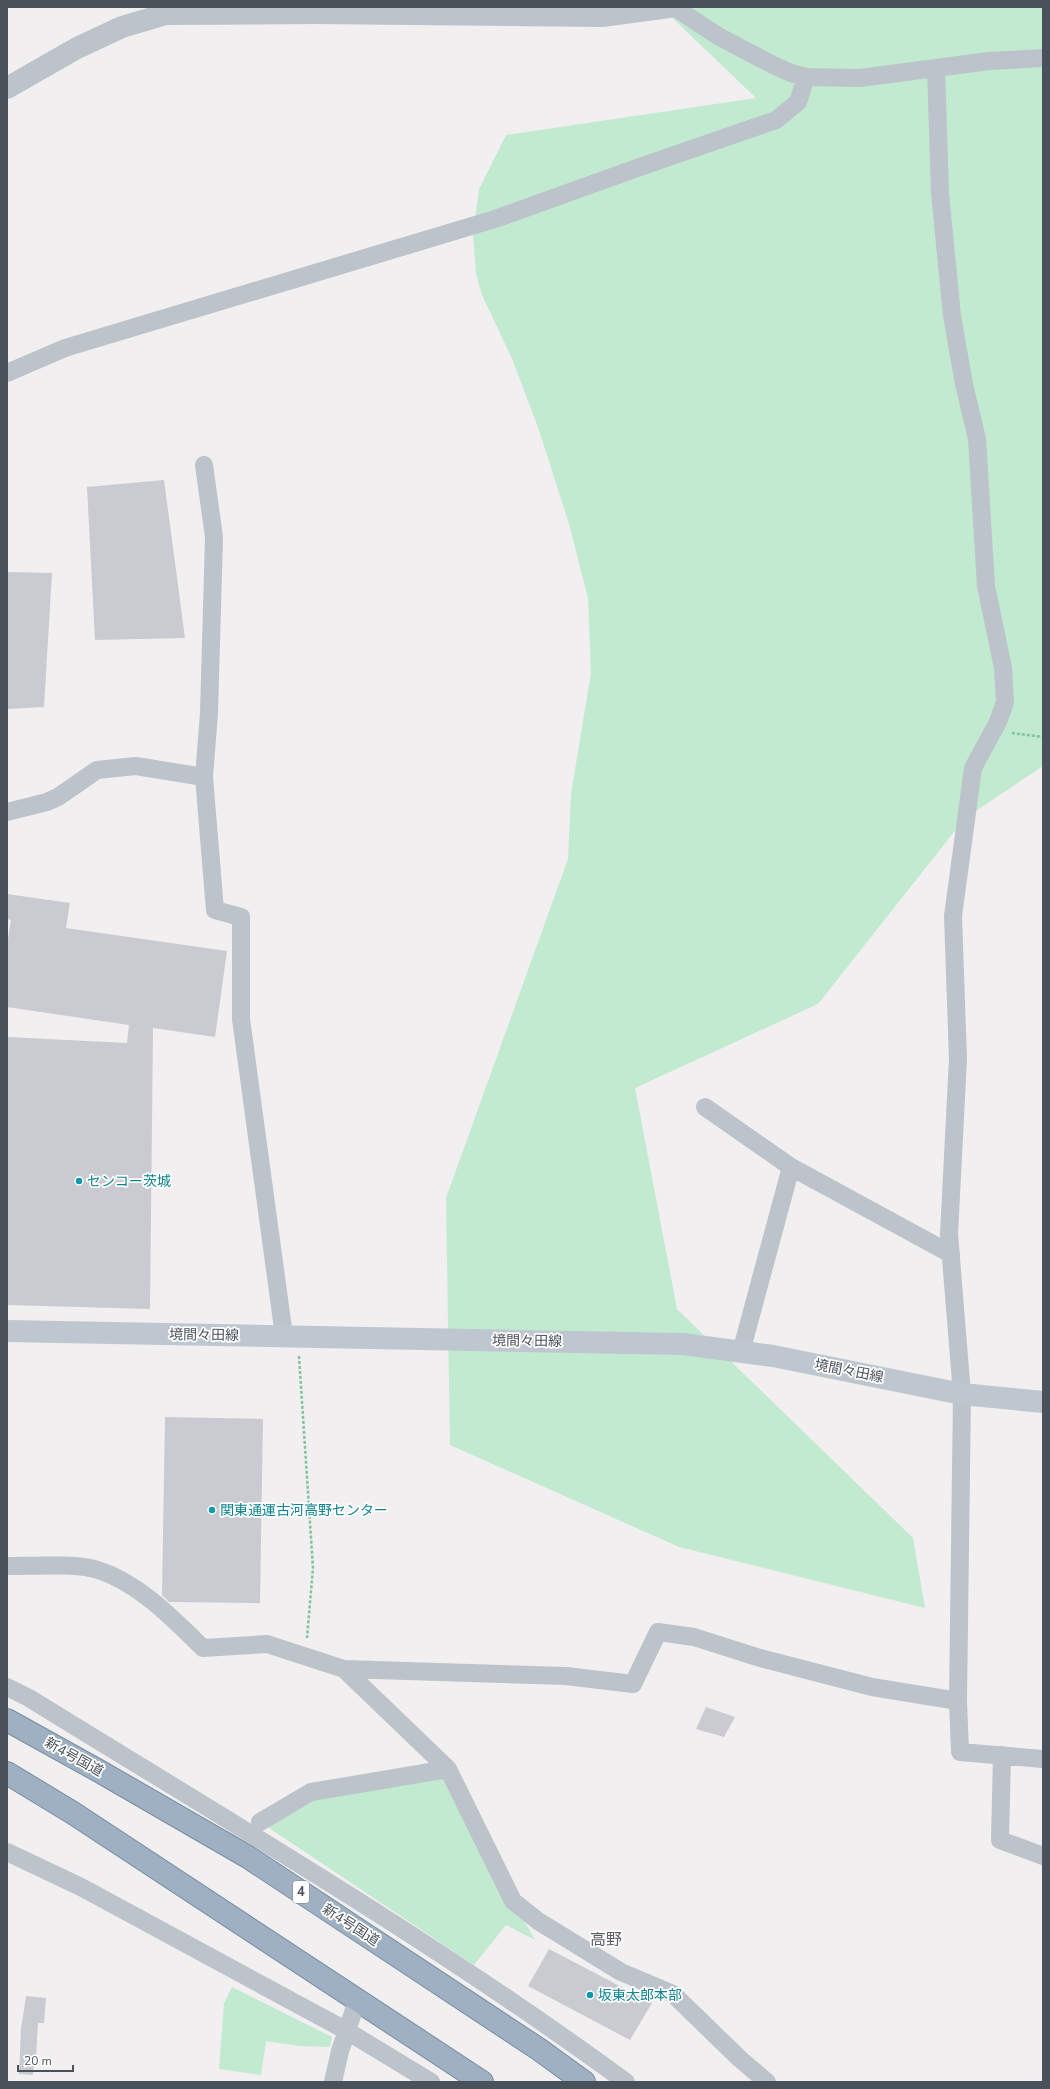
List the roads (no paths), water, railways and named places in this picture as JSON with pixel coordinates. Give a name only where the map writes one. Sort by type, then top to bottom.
[{"type":"highway","name":"新4号国道","points":[[7,1720],[100,1771],[248,1857],[520,2037],[584,2082]]},
{"type":"highway","points":[[7,1773],[73,1813],[482,2082]]},
{"type":"main road","name":"境間々田線","points":[[7,1331],[682,1344],[773,1356],[962,1394],[1043,1402]]},
{"type":"street","points":[[7,88],[77,48],[122,27],[166,14],[340,13],[602,16],[669,7]]},
{"type":"street","points":[[674,7],[718,36],[792,73],[806,77],[860,78],[989,61],[1043,58]]},
{"type":"street","points":[[936,69],[940,193],[952,316],[964,384],[977,439],[986,586],[1003,668],[1005,702],[992,732],[973,768],[953,916],[958,1058],[949,1234],[962,1394],[958,1701],[960,1752],[1043,1759]]},
{"type":"street","points":[[7,373],[73,346],[495,219],[776,120],[798,102],[806,77]]},
{"type":"street","points":[[204,465],[214,538],[209,713],[204,777],[215,910],[241,917],[241,1019],[291,1336]]},
{"type":"street","points":[[7,812],[46,802],[58,796],[97,770],[136,766],[204,777]]},
{"type":"street","points":[[705,1107],[792,1167],[951,1254]]},
{"type":"street","points":[[741,1352],[792,1167]]},
{"type":"street","points":[[7,1566],[52,1566],[97,1570],[115,1577],[159,1606],[203,1648],[267,1644],[344,1669],[566,1676],[633,1684],[658,1632],[694,1637],[760,1658],[872,1686],[958,1701]]},
{"type":"street","points":[[344,1669],[448,1769],[513,1901],[538,1921],[621,1972],[673,1994],[740,2059],[767,2082]]},
{"type":"street","points":[[7,1687],[29,1698],[363,1906],[554,2030],[626,2082]]},
{"type":"street","points":[[1002,1755],[1000,1840],[1043,1856]]},
{"type":"street","points":[[260,1822],[311,1792],[448,1769]]},
{"type":"street","points":[[7,1852],[80,1887],[348,2031],[431,2082]]},
{"type":"street","points":[[333,2082],[340,2051],[357,2001]]},
{"type":"place","name":"センコー茨城","points":[[79,1181]]},
{"type":"place","name":"関東通運古河高野センター","points":[[212,1510]]},
{"type":"place","name":"坂東太郎本部","points":[[590,1995]]},
{"type":"district","name":"高野","points":[[606,1940]]}]
